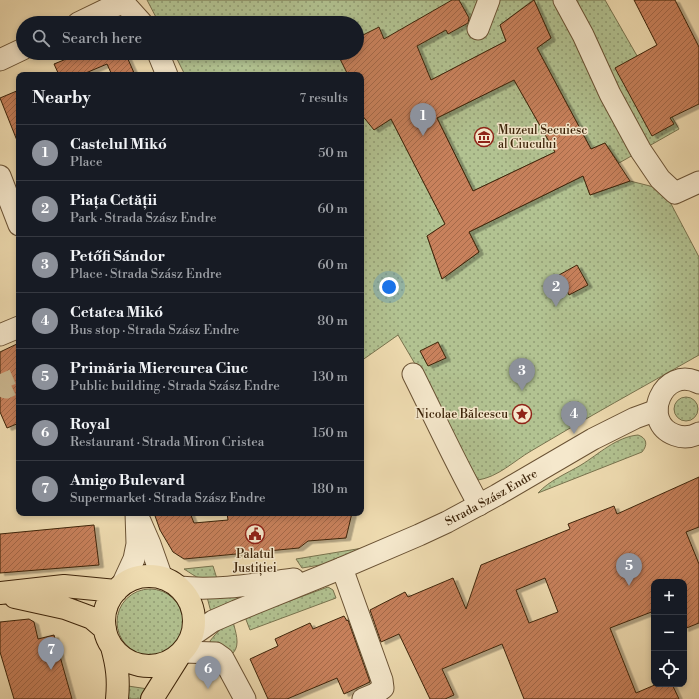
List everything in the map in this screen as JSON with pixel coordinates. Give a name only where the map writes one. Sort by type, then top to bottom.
[{"type":"main road","points":[[117,699],[117,665],[108,638],[104,618],[106,608],[119,588],[129,581],[145,576],[170,582],[186,595],[194,614],[195,625],[185,647],[152,699]]},
{"type":"main road","points":[[0,593],[64,586],[119,588]]},
{"type":"main road","points":[[0,593],[65,608],[92,618],[124,659],[141,666],[158,666],[166,664],[185,647]]},
{"type":"street","points":[[478,29],[489,0]]},
{"type":"street","points":[[564,0],[583,35],[610,94],[641,151],[660,179],[675,193],[699,182]]},
{"type":"street","points":[[92,16],[124,2],[136,16]]},
{"type":"street","points":[[0,60],[16,52]]},
{"type":"street","points":[[0,176],[16,217]]},
{"type":"street","points":[[0,335],[16,328]]},
{"type":"street","points":[[413,374],[478,505]]},
{"type":"street","points":[[698,380],[682,380],[673,382],[660,396],[657,410],[659,419],[670,433],[683,437],[692,436],[699,433]]},
{"type":"street","name":"Strada Szász Endre","points":[[185,647],[213,621],[419,535],[478,505],[593,439],[635,418],[657,410]]},
{"type":"street","points":[[119,588],[134,559],[137,544],[136,516]]},
{"type":"street","points":[[137,516],[170,582]]},
{"type":"street","points":[[342,568],[382,680],[382,688],[375,694],[363,699]]},
{"type":"street","name":"Strada Szász Endre","points":[[170,582],[203,588],[228,587],[320,576]]},
{"type":"street","points":[[185,647],[216,653],[223,658],[245,699]]},
{"type":"green space","points":[[147,0],[533,0],[500,25],[506,41],[431,80],[364,75],[364,72],[184,72],[178,60],[364,60],[364,16],[155,16]]},
{"type":"green space","points":[[534,0],[605,0],[679,129],[619,163],[605,143],[591,149],[537,48],[551,38]]},
{"type":"green space","points":[[514,80],[555,152],[473,191],[437,118]]},
{"type":"green space","points":[[364,117],[374,129],[391,119],[445,224],[427,236],[442,279],[479,252],[469,232],[583,176],[590,195],[630,181],[658,188],[669,200],[699,257],[699,355],[552,439],[492,476],[478,480],[398,335],[364,359]]},
{"type":"green space","points":[[686,397],[695,400],[698,409],[695,418],[686,421],[677,418],[674,409],[677,400]]},
{"type":"green space","points":[[630,436],[641,436],[646,442],[642,452],[538,493],[553,481],[581,465],[615,442]]},
{"type":"green space","points":[[363,548],[326,564],[302,568],[296,559]]},
{"type":"green space","points":[[213,566],[218,582],[207,581],[184,569]]},
{"type":"green space","points":[[328,587],[333,590],[336,598],[250,630],[245,617]]},
{"type":"green space","points":[[150,589],[163,592],[173,599],[180,609],[183,622],[180,635],[173,645],[163,652],[150,655],[137,652],[127,645],[120,635],[117,622],[120,609],[127,599],[137,592]]},
{"type":"green space","points":[[261,593],[211,612],[207,597]]},
{"type":"green space","points":[[233,621],[237,646],[233,653],[228,653],[211,646],[210,641],[215,635],[223,627]]},
{"type":"green space","points":[[128,686],[148,689],[141,699],[127,699]]},
{"type":"building","points":[[452,0],[459,0],[469,18],[468,23],[448,34],[446,30],[417,46],[431,80],[506,41],[500,25],[534,0],[551,38],[537,48],[591,149],[605,143],[630,181],[590,195],[583,176],[469,232],[479,252],[442,279],[427,236],[445,224],[391,119],[374,130],[364,118],[364,72],[346,72],[340,60],[364,60],[364,34],[379,27],[384,39]],"holes":[[[514,80],[555,152],[473,191],[437,118]]]},
{"type":"building","points":[[634,0],[675,0],[699,47],[699,104],[670,118],[674,124],[652,136],[615,68],[657,45]]},
{"type":"building","points":[[64,60],[128,60],[134,72],[111,72],[107,64],[88,72],[58,72],[54,64]]},
{"type":"building","points":[[16,91],[16,138],[0,98]]},
{"type":"building","points":[[577,265],[588,285],[569,295],[559,275]]},
{"type":"building","points":[[438,342],[446,358],[428,366],[420,351]]},
{"type":"building","points":[[16,344],[16,424],[7,428],[0,412],[0,352]]},
{"type":"building","points":[[699,477],[699,527],[686,532],[699,564],[699,623],[687,628],[687,579],[651,579],[651,612],[610,628],[636,693],[651,687],[673,687],[679,699],[524,699],[502,644],[442,669],[454,695],[445,699],[430,699],[399,634],[381,642],[370,610],[405,592],[408,597],[453,578],[466,609],[481,565],[570,529],[568,524],[614,506],[617,514]],"holes":[[[545,578],[558,612],[529,623],[516,590]]]},
{"type":"building","name":"Palatul Justiției","points":[[155,516],[191,516],[194,523],[228,520],[227,516],[351,516],[346,538],[308,541],[299,548],[184,559],[173,552],[160,530]]},
{"type":"building","points":[[94,525],[99,565],[0,573],[0,534]]},
{"type":"building","points":[[344,616],[347,621],[348,620],[370,682],[344,694],[337,678],[287,699],[268,699],[250,659],[278,646],[275,639],[310,623],[313,629]]},
{"type":"building","points":[[29,619],[34,622],[38,639],[54,635],[72,699],[14,699],[0,652],[0,622]]},
{"type":"tunnel","points":[[0,374],[6,388],[16,383]]},
{"type":"place","name":"Castelul Mikó","points":[[423,136]]},
{"type":"place","name":"Muzeul Secuiesc al Ciucului","points":[[484,137]]},
{"type":"place","name":"Piața Cetății","points":[[556,307]]},
{"type":"place","name":"Petőfi Sándor","points":[[522,391]]},
{"type":"place","name":"Nicolae Bălcescu","points":[[522,414]]},
{"type":"place","name":"Cetatea Mikó","points":[[574,434]]},
{"type":"place","name":"Palatul Justiției","points":[[255,534]]},
{"type":"place","name":"Primăria Miercurea Ciuc","points":[[629,586]]},
{"type":"place","name":"Amigo Bulevard","points":[[51,670]]},
{"type":"place","name":"Royal","points":[[208,689]]}]
